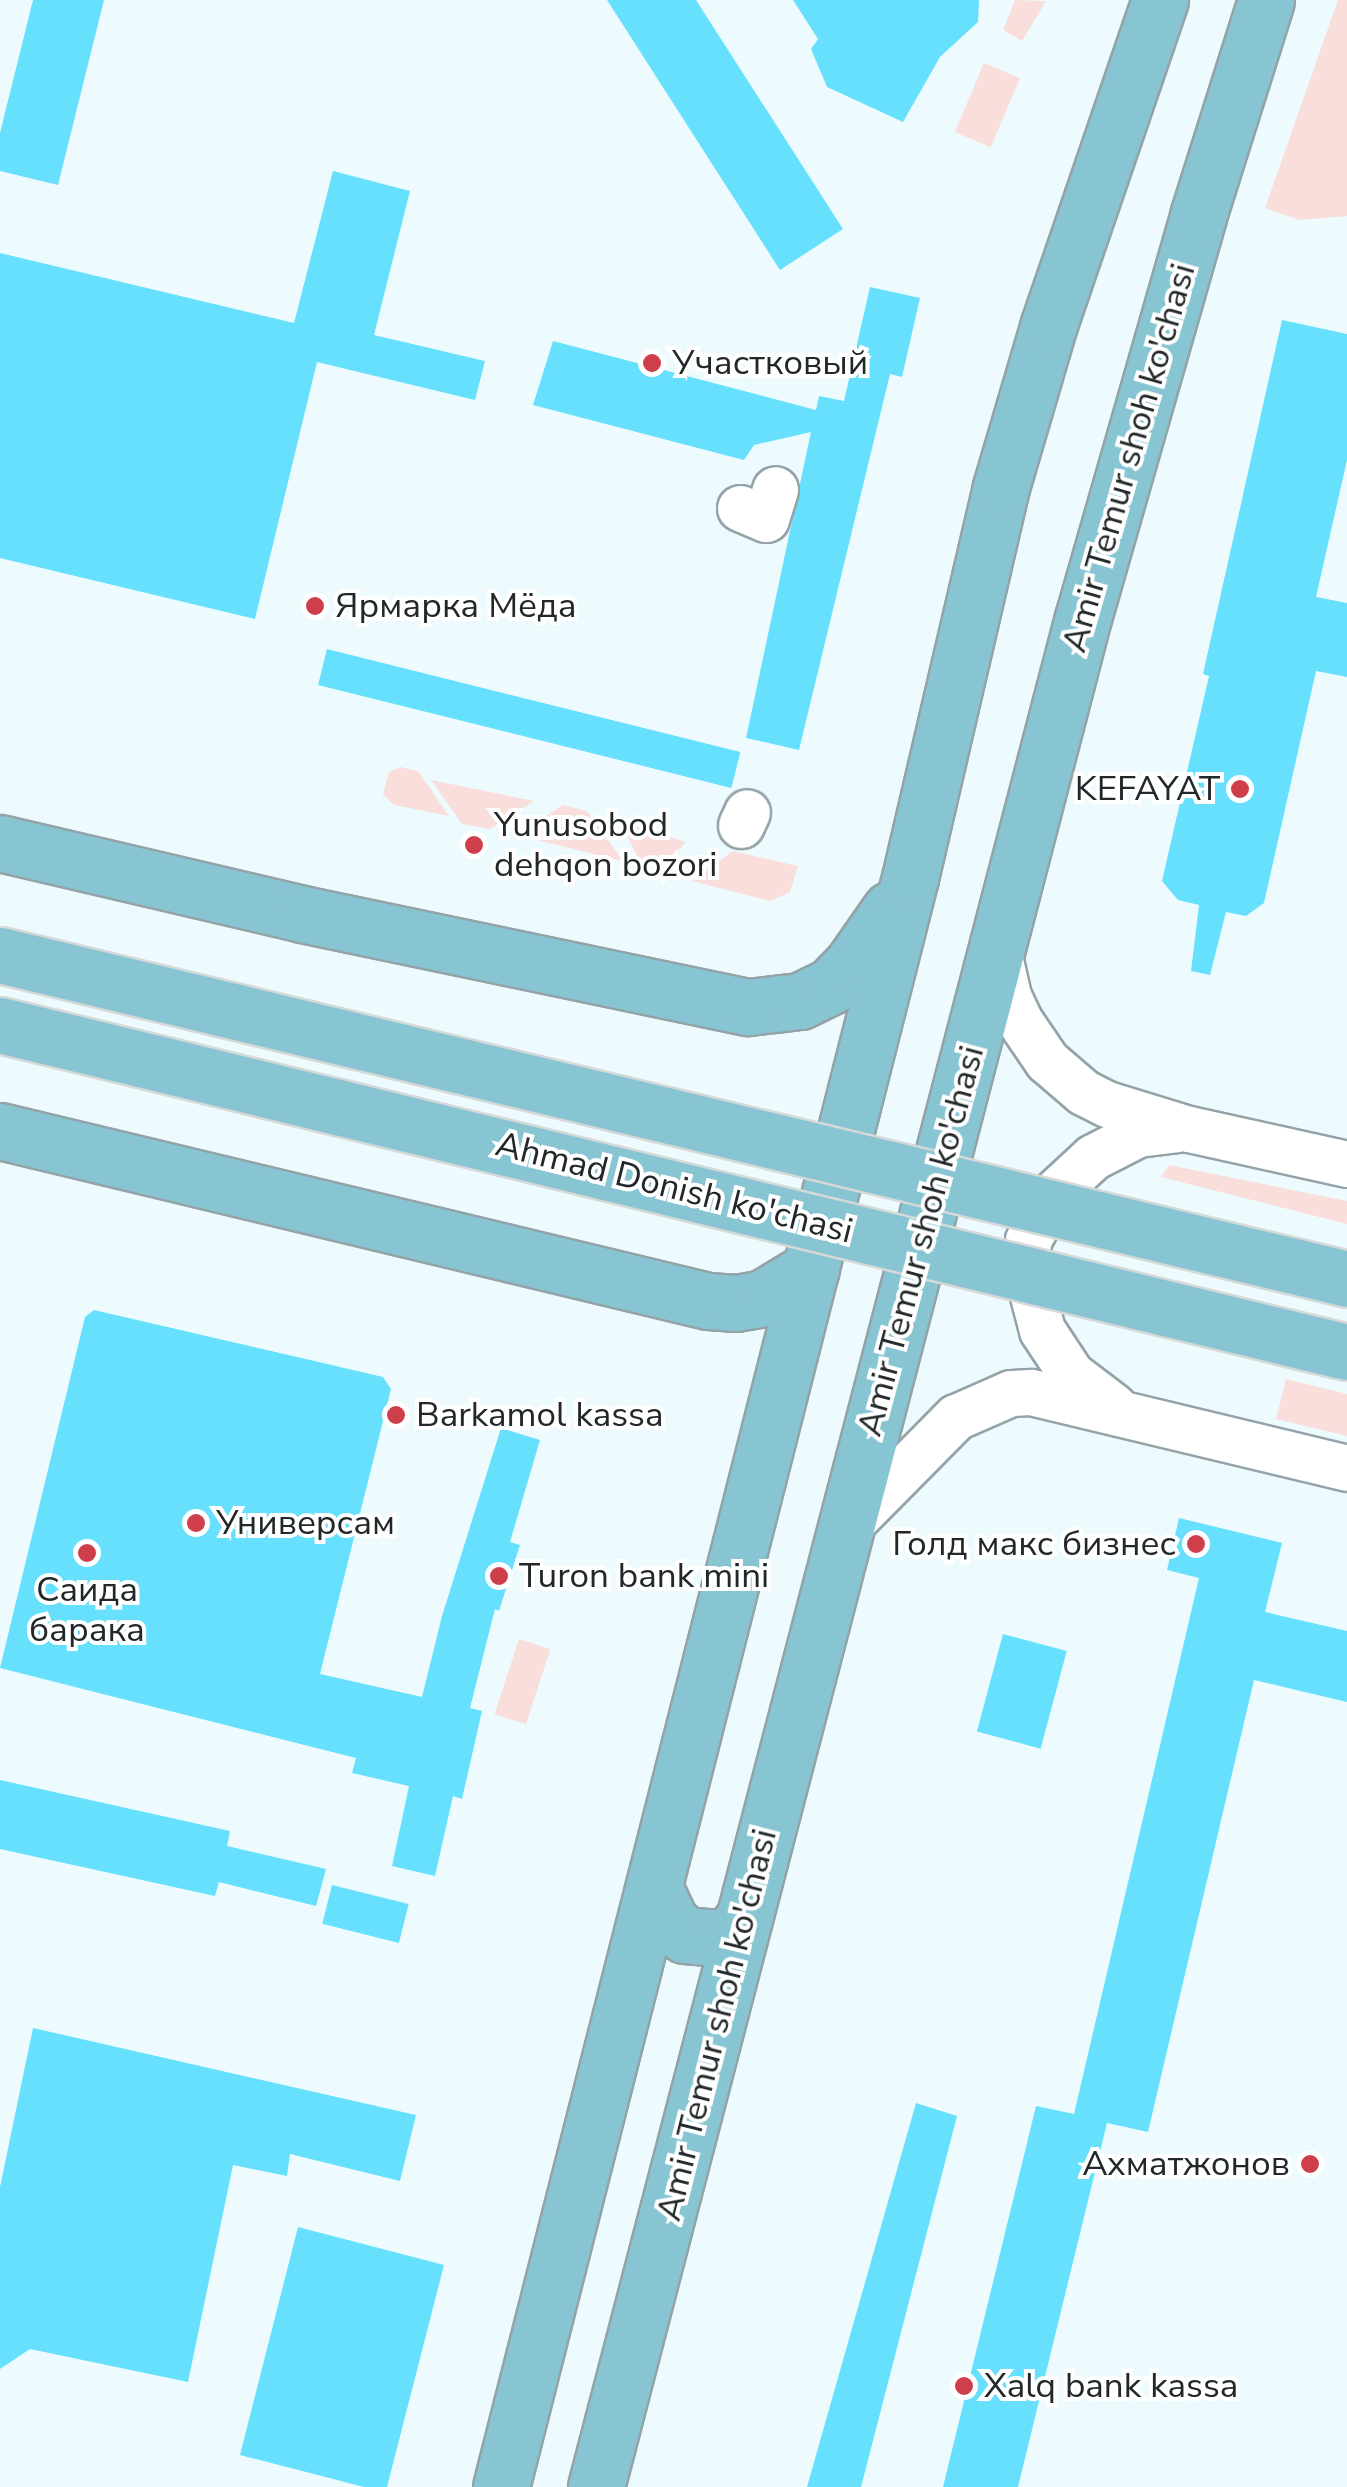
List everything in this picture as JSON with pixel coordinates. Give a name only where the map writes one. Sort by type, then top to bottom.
[{"type":"main road","points":[[501,2487],[910,878],[1020,413],[1160,0]]},
{"type":"main road","name":"Amir Temur shoh ko'chasi","points":[[596,2487],[1082,618],[1198,216],[1266,0]]},
{"type":"main road","points":[[0,843],[302,914],[764,1008],[800,1001],[830,986],[872,938],[910,878]]},
{"type":"main road","name":"Ahmad Donish ko'chasi","points":[[0,955],[1347,1279]]},
{"type":"main road","name":"Ahmad Donish ko'chasi","points":[[0,1025],[1347,1352]]},
{"type":"main road","points":[[0,1131],[708,1302],[736,1303],[763,1298],[811,1269]]},
{"type":"main road","points":[[654,1886],[670,1922],[685,1935],[720,1938],[736,1930],[744,1918]]},
{"type":"street","points":[[997,947],[1008,996],[1019,1020],[1063,1078],[1106,1104],[1189,1129],[1347,1164]]},
{"type":"street","points":[[1137,1416],[1090,1392],[1056,1354],[1032,1299],[1026,1269],[1028,1240],[1054,1193],[1093,1156],[1138,1134],[1189,1129]]},
{"type":"street","points":[[846,1529],[956,1417],[992,1399],[1031,1392],[1347,1468]]},
{"type":"shaded area","points":[[1015,0],[1046,1],[1022,41],[1003,30]]},
{"type":"shaded area","points":[[1338,0],[1347,0],[1347,216],[1299,220],[1265,208]]},
{"type":"shaded area","points":[[984,63],[1020,78],[991,147],[955,132]]},
{"type":"shaded area","points":[[401,767],[419,772],[449,816],[394,805],[383,794],[389,772]]},
{"type":"shaded area","points":[[431,780],[534,801],[490,829],[462,824]]},
{"type":"shaded area","points":[[563,805],[587,811],[623,861],[516,835]]},
{"type":"shaded area","points":[[621,822],[686,842],[666,864],[638,858]]},
{"type":"shaded area","points":[[733,851],[798,866],[790,892],[770,901],[692,881]]},
{"type":"shaded area","points":[[1169,1165],[1347,1201],[1347,1224],[1161,1177]]},
{"type":"shaded area","points":[[1286,1379],[1347,1394],[1347,1436],[1276,1419]]},
{"type":"shaded area","points":[[519,1639],[550,1649],[526,1724],[495,1714]]},
{"type":"building","points":[[33,0],[104,0],[58,185],[0,171],[0,133]]},
{"type":"building","points":[[607,0],[696,0],[843,229],[780,270]]},
{"type":"building","points":[[793,0],[979,0],[978,22],[940,57],[903,122],[827,87],[811,49],[818,39]]},
{"type":"building","points":[[333,171],[410,191],[374,335],[485,361],[475,400],[317,362],[255,619],[0,558],[0,253],[294,323]]},
{"type":"building","points":[[870,287],[920,298],[902,377],[890,374],[799,750],[746,738],[811,432],[754,445],[744,460],[533,405],[553,341],[816,410],[819,396],[844,401]]},
{"type":"building","points":[[1282,320],[1347,334],[1347,460],[1316,597],[1347,603],[1347,677],[1316,671],[1264,903],[1246,916],[1226,912],[1210,975],[1191,971],[1199,905],[1178,900],[1162,881],[1209,676],[1203,674]]},
{"type":"building","points":[[327,649],[740,752],[731,788],[318,685]]},
{"type":"building","name":"Универсам","points":[[94,1310],[383,1377],[391,1389],[320,1674],[422,1697],[442,1616],[501,1428],[540,1440],[510,1542],[520,1545],[499,1611],[495,1609],[470,1708],[482,1711],[462,1799],[453,1796],[435,1876],[392,1866],[409,1786],[352,1773],[356,1758],[0,1668],[85,1317]]},
{"type":"building","points":[[1179,1518],[1282,1543],[1265,1612],[1347,1631],[1347,1702],[1254,1680],[1148,2132],[1107,2123],[1018,2487],[943,2487],[1036,2106],[1074,2114],[1199,1578],[1167,1570]]},
{"type":"building","points":[[1003,1634],[1067,1651],[1041,1749],[977,1732]]},
{"type":"building","points":[[0,1780],[230,1831],[227,1846],[326,1869],[316,1906],[219,1882],[215,1896],[0,1849]]},
{"type":"building","points":[[332,1885],[409,1904],[399,1943],[322,1924]]},
{"type":"building","points":[[33,2028],[416,2115],[400,2181],[290,2154],[287,2176],[233,2165],[188,2382],[30,2349],[0,2369],[0,2187]]},
{"type":"building","points":[[916,2103],[957,2116],[861,2487],[807,2487]]},
{"type":"building","points":[[298,2227],[444,2265],[387,2487],[364,2487],[240,2455]]},
{"type":"place","name":"Участковый","points":[[652,363]]},
{"type":"place","name":"Ярмарка Мёда","points":[[315,606]]},
{"type":"place","name":"KEFAYAT","points":[[1240,789]]},
{"type":"place","name":"Yunusobod dehqon bozori","points":[[474,845]]},
{"type":"place","name":"Barkamol kassa","points":[[396,1415]]},
{"type":"place","name":"Универсам","points":[[196,1523]]},
{"type":"place","name":"Голд макс бизнес","points":[[1196,1544]]},
{"type":"place","name":"Саида барака","points":[[87,1553]]},
{"type":"place","name":"Turon bank mini","points":[[499,1576]]},
{"type":"place","name":"Ахматжонов","points":[[1310,2164]]},
{"type":"place","name":"Xalq bank kassa","points":[[964,2386]]}]
